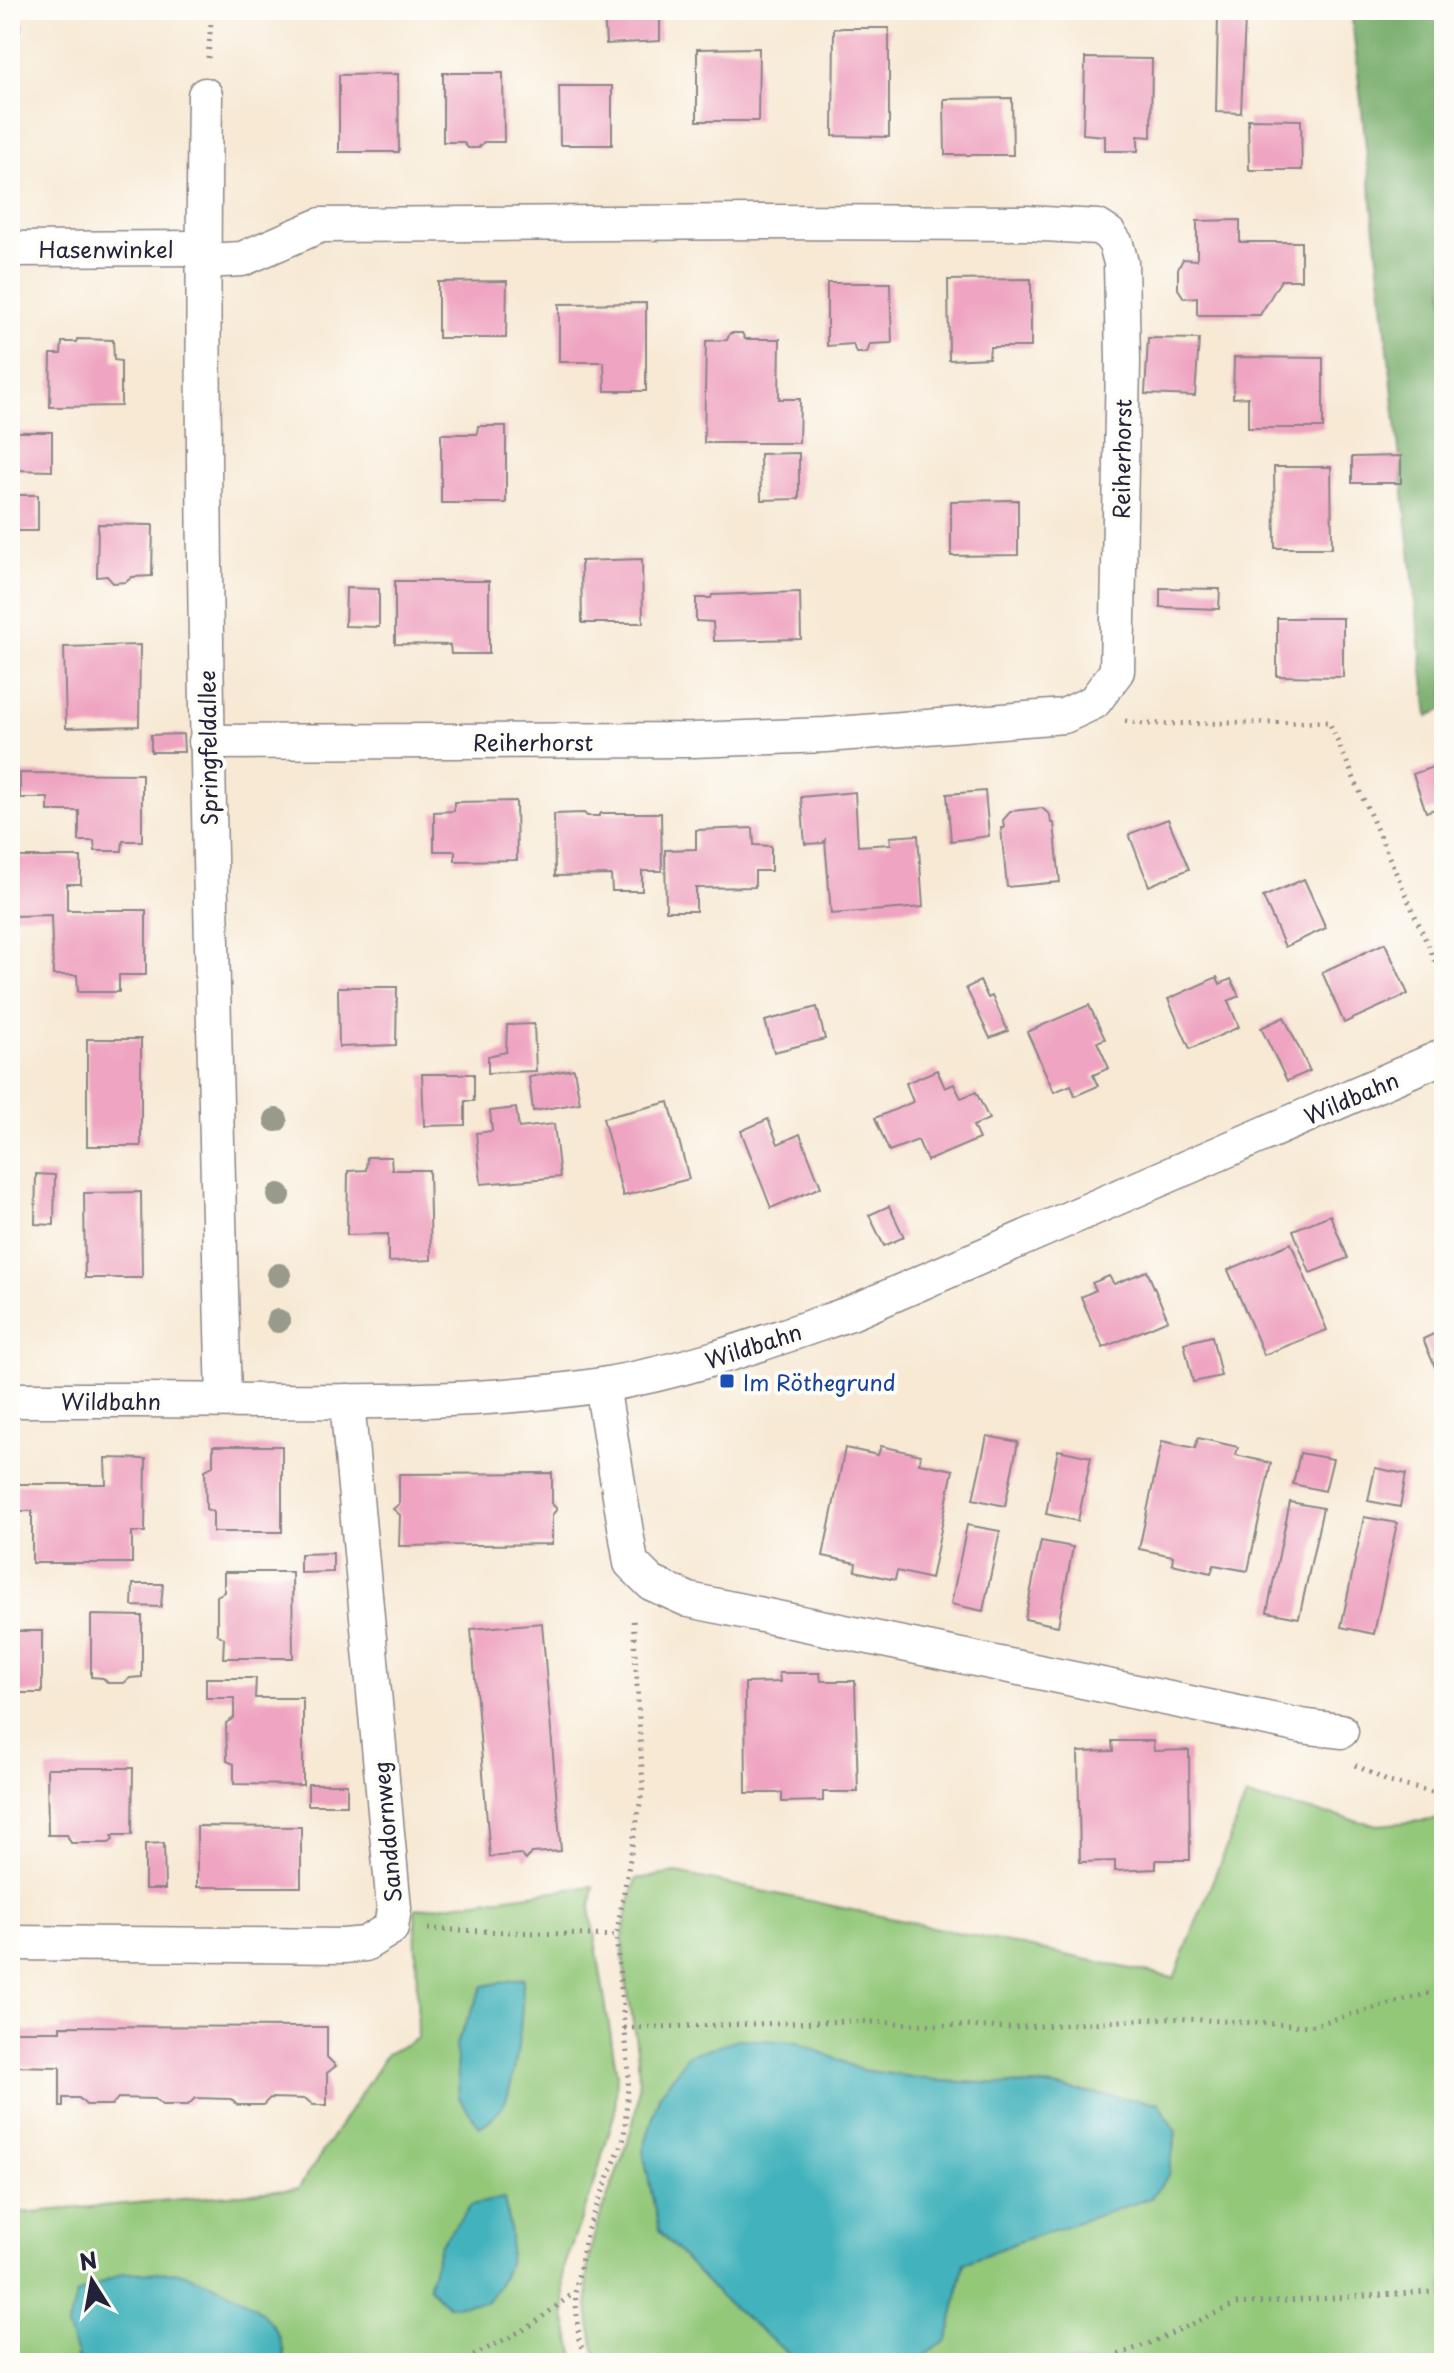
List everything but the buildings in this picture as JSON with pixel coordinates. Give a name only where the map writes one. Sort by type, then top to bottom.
[{"type":"street","name":"Springfeldallee","points":[[205,95],[206,742],[224,1400]]},
{"type":"street","name":"Reiherhorst","points":[[203,254],[242,259],[321,225],[761,222],[1026,223],[1098,227],[1109,234],[1116,244],[1121,263],[1123,361],[1117,671],[1094,702],[1064,716],[869,733],[708,739],[206,742]]},
{"type":"street","name":"Hasenwinkel","points":[[10,249],[203,254]]},
{"type":"street","name":"Wildbahn","points":[[10,1400],[347,1401],[497,1397],[602,1385],[712,1360],[851,1313],[1444,1056]]},
{"type":"street","points":[[602,1385],[631,1563],[651,1583],[689,1600],[1301,1726],[1341,1731]]},
{"type":"street","name":"Sanddornweg","points":[[10,1943],[344,1946],[365,1944],[391,1928],[394,1908],[347,1401]]},
{"type":"path","points":[[205,95],[212,10]]},
{"type":"path","points":[[1434,10],[1437,31],[1444,41]]},
{"type":"path","points":[[1143,724],[1329,722],[1444,981]]},
{"type":"path","points":[[586,2363],[579,2339],[575,2293],[587,2231],[624,2138],[629,2074],[616,1936],[643,1787],[631,1563]]},
{"type":"path","points":[[1341,1731],[1344,1759],[1389,1782],[1444,1795]]},
{"type":"path","points":[[391,1928],[616,1936]]},
{"type":"path","points":[[624,2028],[847,2021],[1008,2028],[1168,2018],[1310,2026],[1444,1989]]},
{"type":"path","points":[[1096,2363],[1155,2341],[1236,2304],[1444,2291]]},
{"type":"path","points":[[459,2363],[529,2327],[575,2293]]},
{"type":"green space","points":[[1351,10],[1444,10],[1444,709],[1428,716]]},
{"type":"green space","points":[[1246,1797],[1378,1825],[1444,1819],[1444,2363],[912,2363],[948,2340],[964,2263],[1015,2243],[1159,2103],[1045,2086],[940,2081],[861,2070],[797,2042],[794,2359],[808,2363],[598,2363],[591,2332],[588,2268],[599,2219],[634,2120],[639,2082],[623,1939],[636,1879],[677,1873],[1174,1978]]},
{"type":"green space","points":[[594,1886],[590,1908],[617,2075],[615,2111],[593,2188],[563,2268],[565,2316],[576,2363],[284,2363],[284,2350],[76,2357],[80,2363],[10,2363],[10,2214],[298,2189],[387,2054],[418,2038],[415,1909]]},
{"type":"water","points":[[523,1978],[511,2085],[500,2110],[480,2127],[459,2098],[456,2044],[483,1986]]},
{"type":"water","points":[[738,2039],[797,2042],[861,2070],[940,2081],[1045,2086],[1159,2103],[1176,2132],[1169,2174],[1151,2198],[964,2263],[948,2340],[912,2363],[808,2363],[795,2359],[721,2298],[659,2231],[643,2151],[659,2096],[688,2055]]},
{"type":"water","points":[[504,2198],[510,2253],[503,2276],[486,2302],[448,2306],[428,2287],[440,2245],[471,2205]]},
{"type":"water","points":[[179,2272],[231,2292],[262,2314],[274,2328],[284,2363],[80,2363],[67,2328],[77,2294],[123,2273]]},
{"type":"place","name":"Im Röthegrund","points":[[727,1381]]}]
